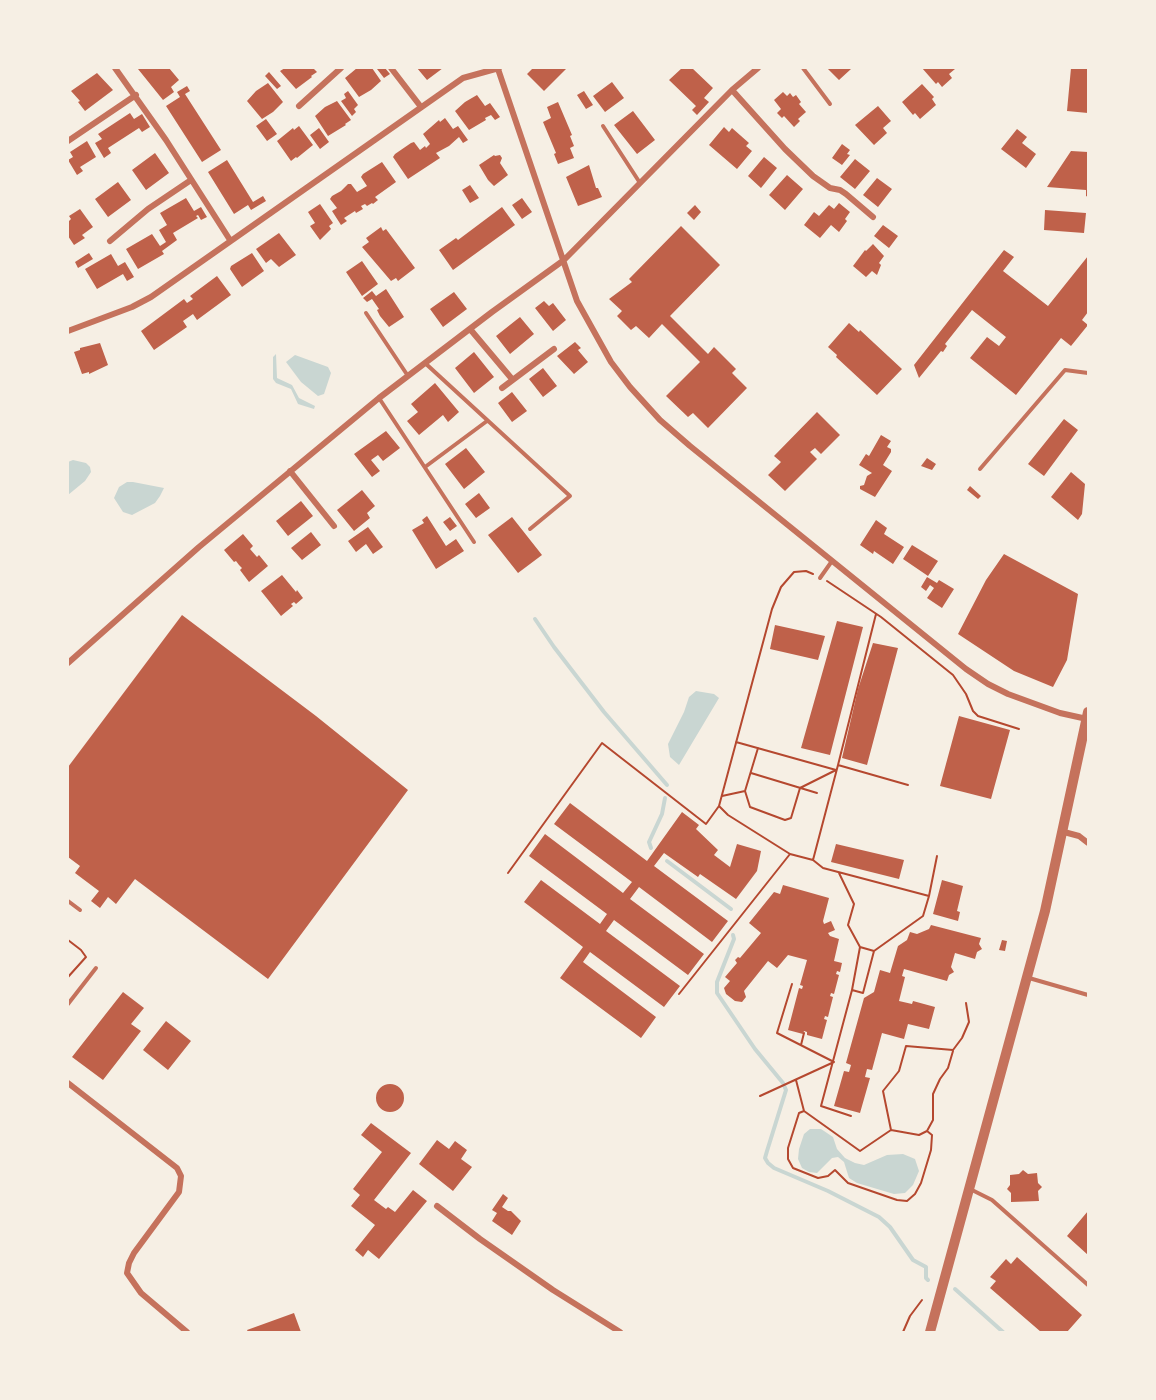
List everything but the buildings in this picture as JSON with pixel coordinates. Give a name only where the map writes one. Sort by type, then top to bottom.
[{"type":"street","points":[[115,68],[136,95],[230,240]]},
{"type":"street","points":[[299,106],[341,68]]},
{"type":"street","points":[[391,68],[421,107]]},
{"type":"street","points":[[68,331],[140,303],[463,78],[499,68],[508,103],[577,301],[611,362],[630,387],[675,433],[966,669],[1008,694],[1051,710],[1088,716],[1064,832],[1028,978],[930,1332]]},
{"type":"street","points":[[68,663],[199,547],[379,398],[564,260],[732,90],[758,68]]},
{"type":"street","points":[[732,90],[773,137],[813,176],[830,188],[846,194],[873,217]]},
{"type":"street","points":[[68,141],[136,95]]},
{"type":"street","points":[[110,241],[148,209],[191,180]]},
{"type":"street","points":[[470,329],[512,379]]},
{"type":"street","points":[[502,388],[554,349]]},
{"type":"street","points":[[290,471],[334,526]]},
{"type":"street","points":[[1064,832],[1080,836],[1089,843]]},
{"type":"street","points":[[68,1083],[177,1168],[181,1176],[179,1192],[134,1253],[127,1273],[141,1293],[187,1332]]},
{"type":"street","points":[[437,1206],[535,1277],[620,1332]]},
{"type":"lane","points":[[803,68],[830,104]]},
{"type":"lane","points":[[603,126],[640,183]]},
{"type":"lane","points":[[366,313],[408,376]]},
{"type":"lane","points":[[424,363],[570,496],[530,529]]},
{"type":"lane","points":[[980,469],[1065,370],[1089,373]]},
{"type":"lane","points":[[379,398],[474,542]]},
{"type":"lane","points":[[425,467],[487,421]]},
{"type":"lane","points":[[820,578],[832,560]]},
{"type":"lane","points":[[68,901],[80,910]]},
{"type":"lane","points":[[68,1004],[96,969]]},
{"type":"lane","points":[[1028,978],[1089,995]]},
{"type":"lane","points":[[970,1189],[992,1200],[1089,1285]]},
{"type":"path","points":[[508,873],[602,743],[706,824],[719,806],[772,609],[781,587],[794,572],[806,571],[837,586],[953,675],[978,716],[1019,729]]},
{"type":"path","points":[[813,860],[876,614]]},
{"type":"path","points":[[736,742],[836,770]]},
{"type":"path","points":[[758,748],[745,791],[750,807],[786,820],[791,818],[800,788],[836,770]]},
{"type":"path","points":[[838,765],[908,785]]},
{"type":"path","points":[[751,773],[817,793]]},
{"type":"path","points":[[722,796],[745,791]]},
{"type":"path","points":[[719,806],[728,815],[790,855],[813,860],[823,868],[929,896]]},
{"type":"path","points":[[679,994],[790,855]]},
{"type":"path","points":[[852,990],[863,993],[874,951],[923,916],[937,856]]},
{"type":"path","points":[[838,872],[854,903],[848,925],[860,947],[852,990],[821,1106],[851,1116]]},
{"type":"path","points":[[68,940],[86,957],[68,978]]},
{"type":"path","points":[[860,947],[874,951]]},
{"type":"path","points":[[792,984],[777,1033],[834,1062]]},
{"type":"path","points":[[796,1080],[804,1111],[860,1151],[891,1130],[919,1135],[927,1131],[933,1120],[933,1094],[969,1022],[966,1003]]},
{"type":"path","points":[[801,1045],[804,1033]]},
{"type":"path","points":[[891,1130],[883,1091],[899,1071],[906,1046],[953,1050]]},
{"type":"path","points":[[760,1096],[834,1062]]},
{"type":"path","points":[[804,1111],[799,1113],[788,1148],[788,1159],[793,1168],[818,1178],[828,1176],[835,1170],[848,1183],[897,1200],[907,1201],[915,1194],[921,1183],[931,1149],[932,1136],[927,1131]]},
{"type":"path","points":[[903,1332],[910,1316],[922,1300]]},
{"type":"shaded area","points":[[276,354],[277,378],[292,385],[299,398],[315,406],[314,409],[298,404],[291,389],[276,383],[273,379],[273,357]]},
{"type":"shaded area","points":[[295,355],[328,367],[331,373],[324,394],[318,396],[301,382],[286,362]]},
{"type":"shaded area","points":[[73,460],[86,463],[91,472],[85,481],[68,495],[68,462]]},
{"type":"shaded area","points":[[127,482],[164,488],[155,503],[132,515],[123,512],[114,498],[119,487]]},
{"type":"shaded area","points":[[696,691],[714,694],[719,698],[679,765],[670,757],[668,744],[689,697]]},
{"type":"shaded area","points":[[810,1129],[821,1129],[833,1137],[837,1149],[845,1158],[855,1163],[864,1165],[887,1155],[903,1154],[915,1159],[919,1171],[913,1185],[905,1193],[894,1194],[857,1183],[849,1178],[844,1162],[838,1157],[832,1158],[817,1173],[809,1172],[802,1168],[798,1159],[804,1134]]},
{"type":"waterway","points":[[535,619],[604,712],[667,785]]},
{"type":"waterway","points":[[651,848],[649,842],[662,814],[665,798]]},
{"type":"waterway","points":[[667,861],[731,909]]},
{"type":"waterway","points":[[733,935],[734,939],[717,982],[717,993],[786,1090],[765,1158],[774,1168],[828,1191],[879,1217],[890,1227],[913,1260],[926,1267],[928,1280]]},
{"type":"waterway","points":[[955,1289],[1003,1332]]}]
